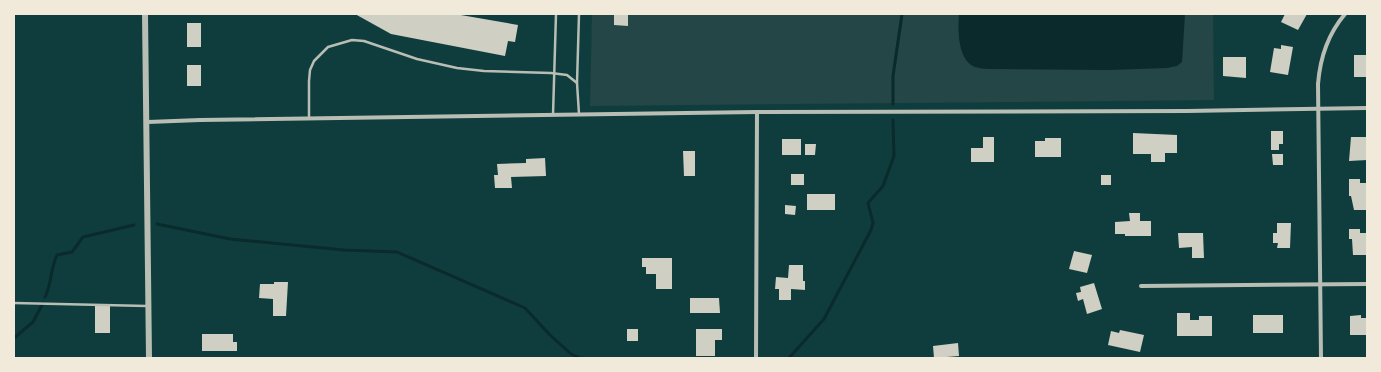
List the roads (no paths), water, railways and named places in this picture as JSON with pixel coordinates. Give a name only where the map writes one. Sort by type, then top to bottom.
[{"type":"street","points":[[145,14],[148,122],[149,358]]},
{"type":"street","points":[[1321,358],[1319,284],[1319,73],[1323,55],[1329,39],[1345,14]]},
{"type":"street","points":[[148,122],[309,118],[757,112],[1188,111],[1367,108]]},
{"type":"street","points":[[756,358],[757,112]]},
{"type":"street","points":[[1141,286],[1367,284]]},
{"type":"lane","points":[[553,115],[556,14]]},
{"type":"lane","points":[[579,14],[577,83],[579,115]]},
{"type":"lane","points":[[309,118],[310,75],[314,61],[328,47],[352,40],[364,41],[417,59],[457,68],[484,71],[555,73],[566,75],[577,83]]},
{"type":"lane","points":[[14,302],[149,306]]},
{"type":"waterway","points":[[893,104],[893,76],[902,14]]},
{"type":"waterway","points":[[789,358],[824,319],[871,230],[873,223],[868,203],[883,186],[894,156],[893,120]]},
{"type":"waterway","points":[[157,224],[230,239],[344,250],[397,252],[525,308],[550,335],[571,354],[580,358]]},
{"type":"waterway","points":[[45,297],[57,255],[72,252],[83,237],[134,225]]},
{"type":"waterway","points":[[14,338],[33,322],[43,303]]}]
